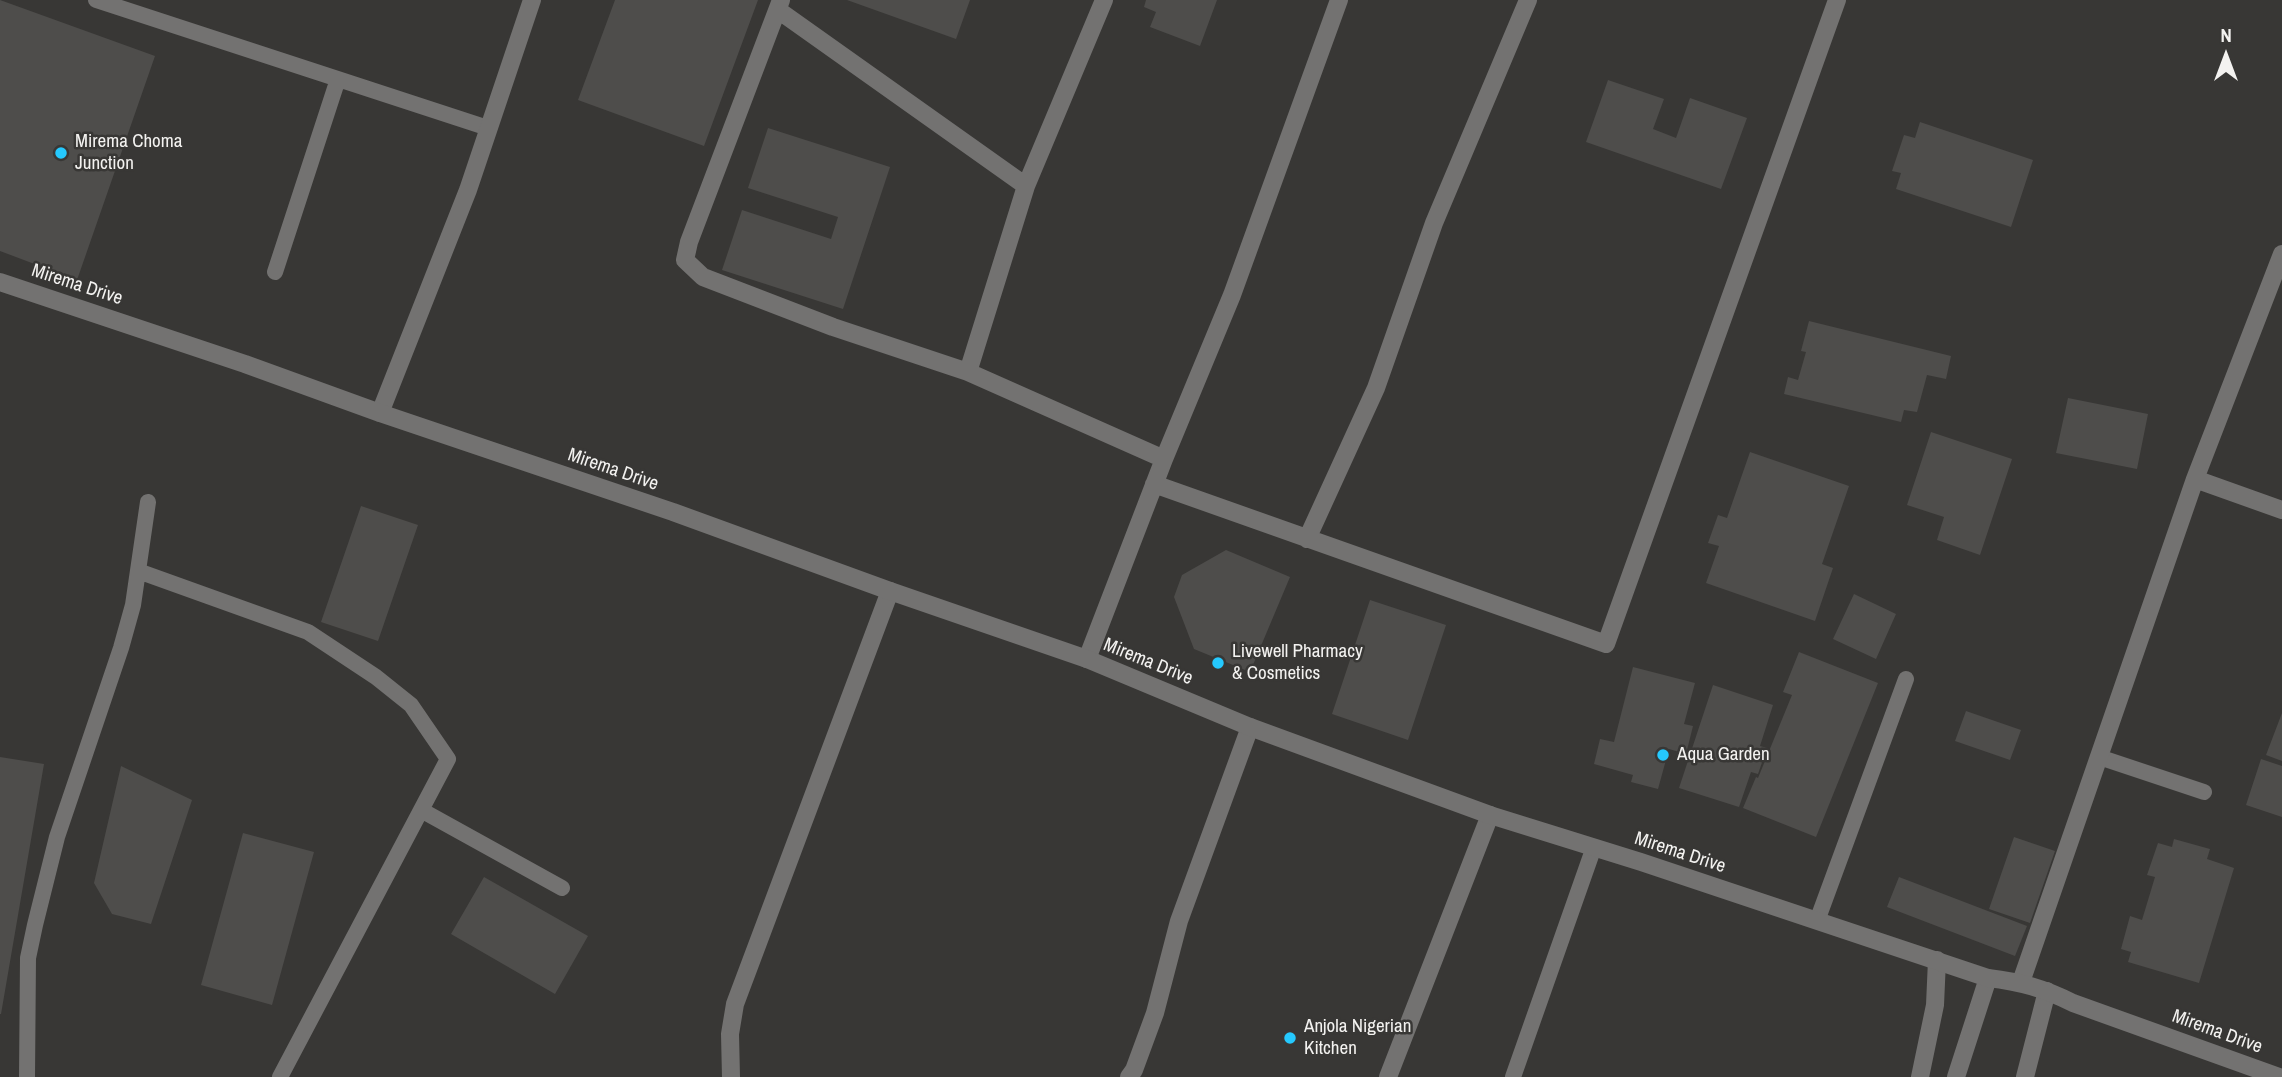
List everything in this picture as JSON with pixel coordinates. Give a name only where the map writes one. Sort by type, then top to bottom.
[{"type":"street","points":[[380,414],[468,190],[532,0]]},
{"type":"street","points":[[968,372],[1026,186],[1104,0]]},
{"type":"street","points":[[1087,659],[1164,458],[1232,295],[1339,0]]},
{"type":"street","points":[[1307,539],[1376,388],[1434,223],[1528,0]]},
{"type":"street","points":[[1154,484],[1606,644],[1838,0]]},
{"type":"street","points":[[1026,186],[780,5],[689,242],[685,260],[703,277],[833,327],[968,372],[1164,458]]},
{"type":"street","points":[[2021,982],[2195,478],[2282,254]]},
{"type":"street","name":"Mirema Drive","points":[[0,282],[673,512],[1087,659],[1250,727],[1490,815],[1988,978],[2021,982],[2047,990],[2073,1003],[2279,1077]]},
{"type":"street","points":[[2195,478],[2282,510]]},
{"type":"street","points":[[730,1077],[730,1034],[735,1004],[890,591]]},
{"type":"street","points":[[1129,1077],[1156,1013],[1180,921],[1250,727]]},
{"type":"street","points":[[1388,1077],[1490,815]]},
{"type":"street","points":[[1920,1077],[1935,1005],[1937,960]]},
{"type":"street","points":[[1956,1077],[1988,978]]},
{"type":"street","points":[[2025,1077],[2047,990]]},
{"type":"lane","points":[[96,0],[488,128]]},
{"type":"lane","points":[[275,272],[338,79]]},
{"type":"lane","points":[[27,1077],[28,958],[57,837],[121,648],[132,605],[148,502]]},
{"type":"lane","points":[[138,571],[308,632],[376,677],[411,705],[448,759],[280,1077]]},
{"type":"lane","points":[[1817,921],[1906,679]]},
{"type":"lane","points":[[2099,757],[2204,792]]},
{"type":"lane","points":[[421,810],[562,888]]},
{"type":"lane","points":[[1513,1077],[1594,847]]},
{"type":"building","name":"Mirema Choma Junction","points":[[0,0],[155,56],[77,280],[0,251]]},
{"type":"building","points":[[615,0],[758,0],[704,146],[578,100]]},
{"type":"building","points":[[847,0],[970,0],[956,39]]},
{"type":"building","points":[[1146,0],[1217,0],[1200,46],[1150,27],[1156,12],[1144,7]]},
{"type":"building","points":[[1608,80],[1664,99],[1653,129],[1676,138],[1690,98],[1747,118],[1721,189],[1586,142]]},
{"type":"building","points":[[1920,122],[2033,160],[2011,227],[1896,189],[1901,173],[1892,171],[1904,135],[1915,138]]},
{"type":"building","points":[[768,128],[890,167],[843,309],[722,270],[742,210],[831,239],[838,217],[748,188]]},
{"type":"building","points":[[1809,321],[1951,356],[1946,379],[1927,375],[1917,412],[1904,410],[1901,422],[1784,394],[1788,377],[1798,380],[1806,352],[1801,351]]},
{"type":"building","points":[[2068,398],[2148,414],[2137,469],[2056,453]]},
{"type":"building","points":[[1931,432],[2012,459],[1980,555],[1937,540],[1944,517],[1907,505]]},
{"type":"building","points":[[1750,452],[1849,486],[1822,564],[1833,568],[1815,621],[1706,583],[1719,546],[1708,543],[1718,515],[1727,518]]},
{"type":"building","points":[[361,506],[418,525],[378,641],[321,622]]},
{"type":"building","points":[[1226,550],[1290,577],[1250,672],[1194,649],[1174,597],[1182,575]]},
{"type":"building","points":[[1854,594],[1896,614],[1876,659],[1833,639]]},
{"type":"building","points":[[1370,600],[1446,625],[1408,740],[1332,714]]},
{"type":"building","points":[[1799,652],[1878,683],[1816,837],[1743,808],[1792,695],[1783,692]]},
{"type":"building","points":[[1633,667],[1695,683],[1684,724],[1693,726],[1686,754],[1669,749],[1658,789],[1631,782],[1633,775],[1594,764],[1600,739],[1614,742]]},
{"type":"building","points":[[1713,685],[1773,705],[1760,746],[1767,748],[1758,774],[1751,772],[1739,807],[1679,788]]},
{"type":"building","points":[[1966,711],[2021,730],[2010,760],[1955,741]]},
{"type":"building","points":[[2282,713],[2282,761],[2266,755]]},
{"type":"building","points":[[0,757],[44,764],[1,1014],[0,1014]]},
{"type":"building","points":[[2261,759],[2282,766],[2282,817],[2246,805]]},
{"type":"building","points":[[121,766],[192,800],[151,924],[112,914],[94,883]]},
{"type":"building","points":[[243,833],[314,852],[272,1005],[201,985]]},
{"type":"building","points":[[2014,837],[2055,851],[2030,923],[1989,909]]},
{"type":"building","points":[[2174,839],[2210,849],[2207,859],[2234,868],[2199,983],[2128,962],[2131,952],[2121,949],[2130,916],[2142,920],[2155,877],[2147,875],[2158,843],[2172,847]]},
{"type":"building","points":[[484,877],[588,936],[555,994],[451,934]]},
{"type":"building","points":[[1899,877],[2027,926],[2015,956],[1887,907]]},
{"type":"place","name":"Mirema Choma Junction","points":[[61,153]]},
{"type":"place","name":"Livewell Pharmacy & Cosmetics","points":[[1218,663]]},
{"type":"place","name":"Aqua Garden","points":[[1663,755]]},
{"type":"place","name":"Anjola Nigerian Kitchen","points":[[1290,1038]]}]
